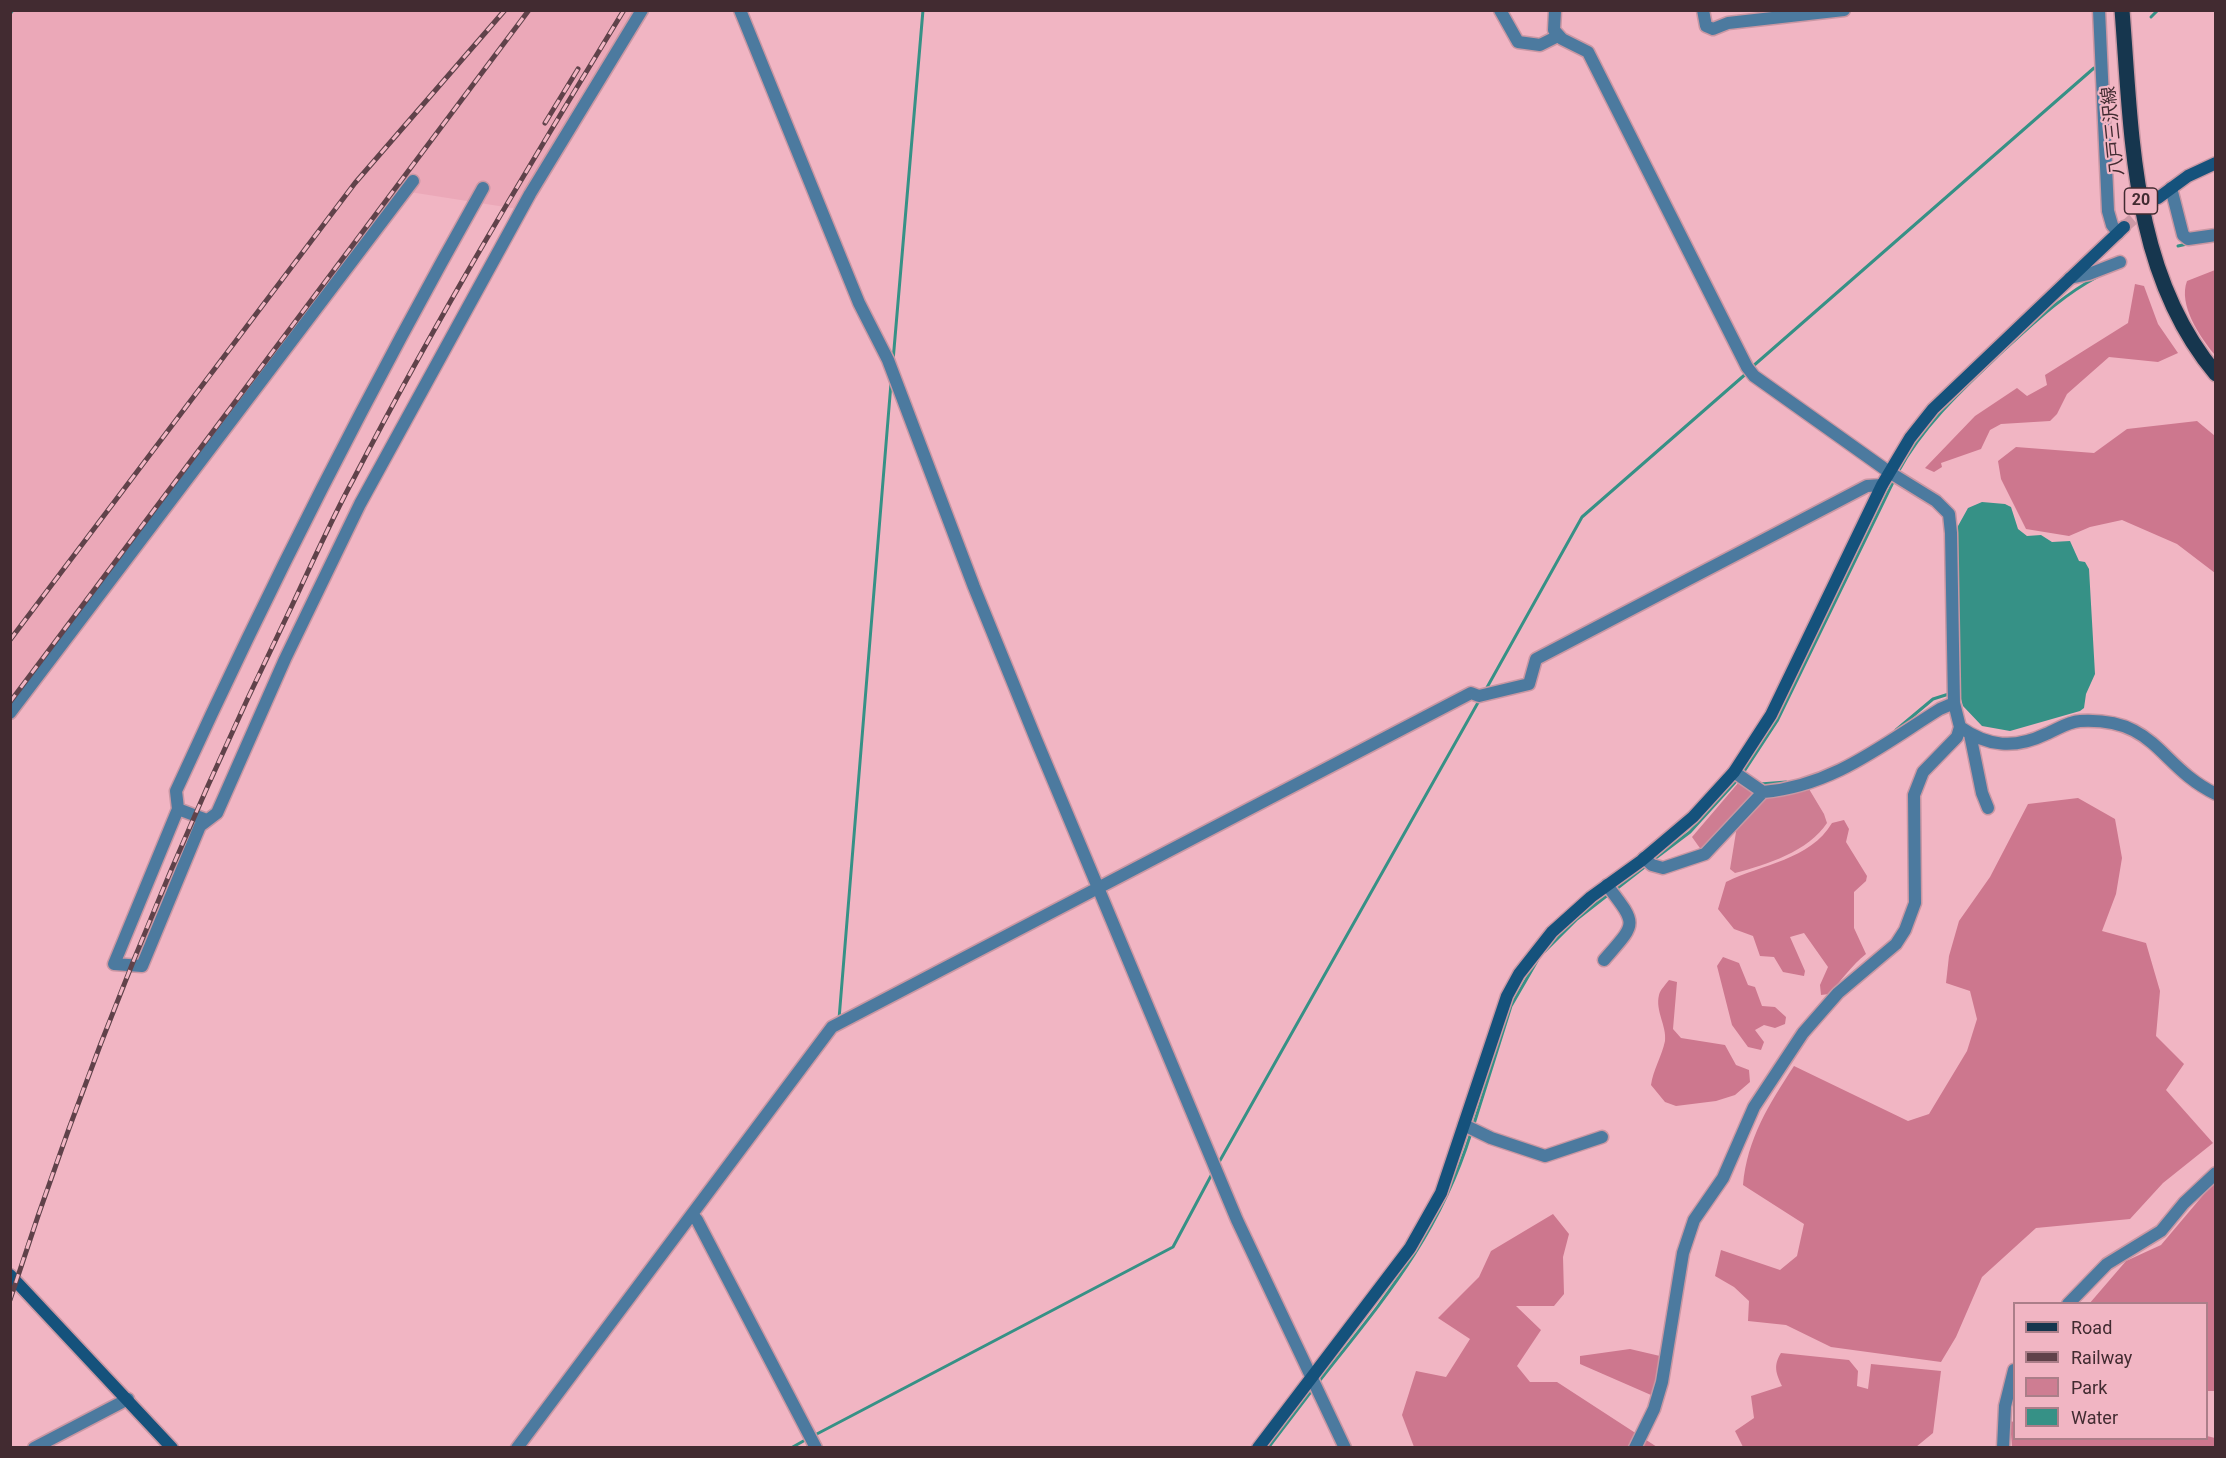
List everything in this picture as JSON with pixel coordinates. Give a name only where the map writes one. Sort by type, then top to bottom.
[{"type":"main road","name":"八戸三沢線","points":[[2122,10],[2134,147],[2144,222],[2154,261],[2191,341],[2216,374]]},
{"type":"street","points":[[483,188],[394,346],[238,654],[176,791],[178,809],[114,964],[142,966],[200,826],[217,813],[285,659],[360,504],[442,350],[530,194],[642,10]]},
{"type":"street","points":[[740,10],[860,303],[888,360],[974,587],[1237,1220],[1310,1379],[1345,1448]]},
{"type":"street","points":[[1500,10],[1518,42],[1540,45],[1558,36]]},
{"type":"street","points":[[1555,10],[1554,30],[1558,36],[1588,52],[1747,367],[1754,376],[1889,472],[1936,501],[1949,514],[1954,703],[1977,760],[1982,793],[1988,808]]},
{"type":"street","points":[[1703,10],[1706,26],[1713,29],[1728,23],[1844,10]]},
{"type":"street","points":[[1258,1448],[1410,1248],[1441,1193],[1507,996],[1519,974],[1552,932],[1693,817],[1734,772],[1771,715],[1882,485],[1910,438],[1933,409],[2121,230],[2112,225],[2108,211],[2100,10]]},
{"type":"street","points":[[2157,198],[2216,163]]},
{"type":"street","points":[[10,713],[413,181]]},
{"type":"street","points":[[2171,188],[2182,235],[2188,239],[2216,235]]},
{"type":"street","points":[[2070,278],[2089,274],[2120,262]]},
{"type":"street","points":[[517,1448],[832,1026],[1471,693],[1479,696],[1529,684],[1536,659],[1867,486],[1882,485]]},
{"type":"street","points":[[1644,858],[1652,865],[1663,868],[1705,854],[1763,792],[1805,785],[1836,774],[1954,703]]},
{"type":"street","points":[[1965,731],[1986,743],[2008,743],[2030,739],[2069,723],[2081,721],[2126,726],[2141,732],[2155,743],[2175,768],[2216,794]]},
{"type":"street","points":[[1635,1448],[1654,1409],[1662,1382],[1683,1253],[1694,1220],[1723,1178],[1754,1107],[1803,1033],[1838,993],[1896,944],[1905,930],[1915,903],[1914,795],[1917,782],[1923,772],[1965,731]]},
{"type":"street","points":[[1734,772],[1763,792]]},
{"type":"street","points":[[178,809],[207,820]]},
{"type":"street","points":[[1604,960],[1629,930],[1631,922],[1630,915],[1607,885]]},
{"type":"street","points":[[1464,1125],[1491,1138],[1545,1156],[1602,1137]]},
{"type":"street","points":[[2070,1302],[2107,1264],[2161,1231],[2184,1203],[2216,1173]]},
{"type":"street","points":[[692,1214],[816,1448]]},
{"type":"street","points":[[10,1275],[172,1448]]},
{"type":"street","points":[[2003,1448],[2006,1406],[2013,1374]]},
{"type":"street","points":[[34,1448],[128,1399]]},
{"type":"shaded area","points":[[11,11],[634,11],[573,108],[518,209],[397,190],[11,705]]},
{"type":"shaded area","points":[[2215,270],[2215,355],[2192,320],[2185,300],[2185,290],[2187,281]]},
{"type":"shaded area","points":[[2135,284],[2144,286],[2158,324],[2178,353],[2158,362],[2109,357],[2067,394],[2057,414],[2050,421],[2001,424],[1990,430],[1981,449],[1941,463],[1942,467],[1934,472],[1925,468],[1975,416],[2017,388],[2027,396],[2047,385],[2045,375],[2128,323]]},
{"type":"shaded area","points":[[2197,421],[2215,436],[2215,573],[2177,544],[2122,520],[2090,527],[2069,536],[2026,529],[2001,479],[1998,461],[2016,447],[2094,453],[2127,429]]},
{"type":"shaded area","points":[[2078,798],[2115,819],[2122,858],[2116,894],[2102,931],[2146,943],[2160,991],[2156,1036],[2184,1064],[2166,1090],[2213,1143],[2163,1183],[2130,1219],[2036,1228],[1982,1277],[1956,1337],[1941,1362],[1831,1347],[1786,1325],[1748,1321],[1749,1301],[1734,1287],[1715,1276],[1721,1250],[1780,1270],[1797,1256],[1804,1224],[1743,1185],[1745,1168],[1754,1137],[1785,1080],[1794,1066],[1908,1121],[1929,1114],[1967,1051],[1977,1019],[1970,991],[1946,983],[1949,956],[1959,921],[1990,877],[2028,804]]},
{"type":"shaded area","points":[[1844,820],[1849,829],[1846,842],[1867,876],[1866,881],[1854,892],[1854,928],[1866,954],[1829,994],[1821,995],[1820,985],[1828,967],[1804,933],[1790,937],[1805,971],[1804,976],[1783,972],[1774,957],[1760,956],[1753,936],[1734,929],[1718,909],[1726,882],[1798,853],[1823,835],[1832,823]]},
{"type":"shaded area","points":[[1723,957],[1739,963],[1748,985],[1755,987],[1762,1006],[1775,1007],[1786,1017],[1785,1024],[1775,1028],[1764,1025],[1755,1030],[1764,1042],[1761,1050],[1748,1047],[1732,1025],[1717,966]]},
{"type":"shaded area","points":[[1669,980],[1677,982],[1673,1029],[1681,1038],[1725,1045],[1736,1065],[1749,1070],[1750,1082],[1735,1095],[1716,1101],[1676,1106],[1665,1102],[1651,1085],[1665,1041],[1659,995]]},
{"type":"shaded area","points":[[2215,1181],[2215,1391],[2208,1391],[2208,1302],[2091,1302],[2126,1261],[2161,1245]]},
{"type":"shaded area","points":[[1553,1214],[1569,1234],[1563,1257],[1564,1294],[1554,1306],[1516,1306],[1541,1330],[1517,1366],[1530,1382],[1557,1382],[1657,1447],[1414,1447],[1402,1415],[1416,1371],[1446,1377],[1470,1339],[1438,1318],[1479,1277],[1491,1251]]},
{"type":"shaded area","points":[[1630,1349],[1660,1356],[1657,1381],[1651,1395],[1580,1364],[1580,1356]]},
{"type":"shaded area","points":[[1781,1353],[1849,1360],[1858,1371],[1857,1386],[1868,1389],[1871,1364],[1941,1371],[1933,1433],[1916,1447],[1743,1447],[1735,1431],[1754,1418],[1751,1396],[1782,1386],[1776,1370]]},
{"type":"shaded area","points":[[2010,1421],[2013,1422],[2013,1440],[2208,1440],[2208,1436],[2215,1438],[2215,1447],[2012,1447]]},
{"type":"green space","points":[[1739,782],[1753,794],[1702,851],[1692,837]]},
{"type":"green space","points":[[1809,789],[1827,823],[1819,833],[1798,849],[1773,861],[1735,873],[1730,869],[1737,826],[1764,797]]},
{"type":"water","points":[[1982,502],[2005,504],[2011,507],[2018,529],[2027,536],[2041,535],[2052,542],[2070,541],[2079,561],[2085,562],[2089,569],[2095,674],[2086,694],[2084,708],[2080,711],[2010,731],[1982,726],[1963,706],[1959,692],[1958,526],[1968,508]]},
{"type":"waterway","points":[[10,14],[13,10]]},
{"type":"waterway","points":[[893,361],[923,10]]},
{"type":"waterway","points":[[2151,17],[2158,10]]},
{"type":"waterway","points":[[1752,367],[2094,68]]},
{"type":"waterway","points":[[2178,246],[2187,244]]},
{"type":"waterway","points":[[1898,472],[1932,422],[1974,379],[2048,311],[2097,277]]},
{"type":"waterway","points":[[1485,691],[1582,517],[1748,372]]},
{"type":"waterway","points":[[839,1019],[891,383]]},
{"type":"waterway","points":[[1743,773],[1777,721],[1895,478]]},
{"type":"waterway","points":[[1896,730],[1933,699],[1952,693]]},
{"type":"waterway","points":[[1218,1164],[1480,699]]},
{"type":"waterway","points":[[1653,860],[1690,832],[1739,778]]},
{"type":"waterway","points":[[1760,784],[1786,782]]},
{"type":"waterway","points":[[1615,890],[1647,865]]},
{"type":"waterway","points":[[1545,951],[1577,919],[1609,894]]},
{"type":"waterway","points":[[1473,1127],[1511,1006],[1537,961]]},
{"type":"waterway","points":[[1317,1384],[1386,1295],[1425,1236],[1458,1170],[1471,1133]]},
{"type":"waterway","points":[[813,1436],[1173,1247],[1213,1172]]},
{"type":"waterway","points":[[1268,1448],[1313,1389]]},
{"type":"waterway","points":[[791,1448],[807,1439]]},
{"type":"tunnel","points":[[2124,227],[2158,198]]},
{"type":"railway","points":[[10,640],[355,183],[505,10]]},
{"type":"railway","points":[[10,702],[529,10]]},
{"type":"railway","points":[[10,1300],[70,1125],[137,952],[210,782],[320,545],[451,300],[624,10]]},
{"type":"railway","points":[[545,123],[578,69]]}]
